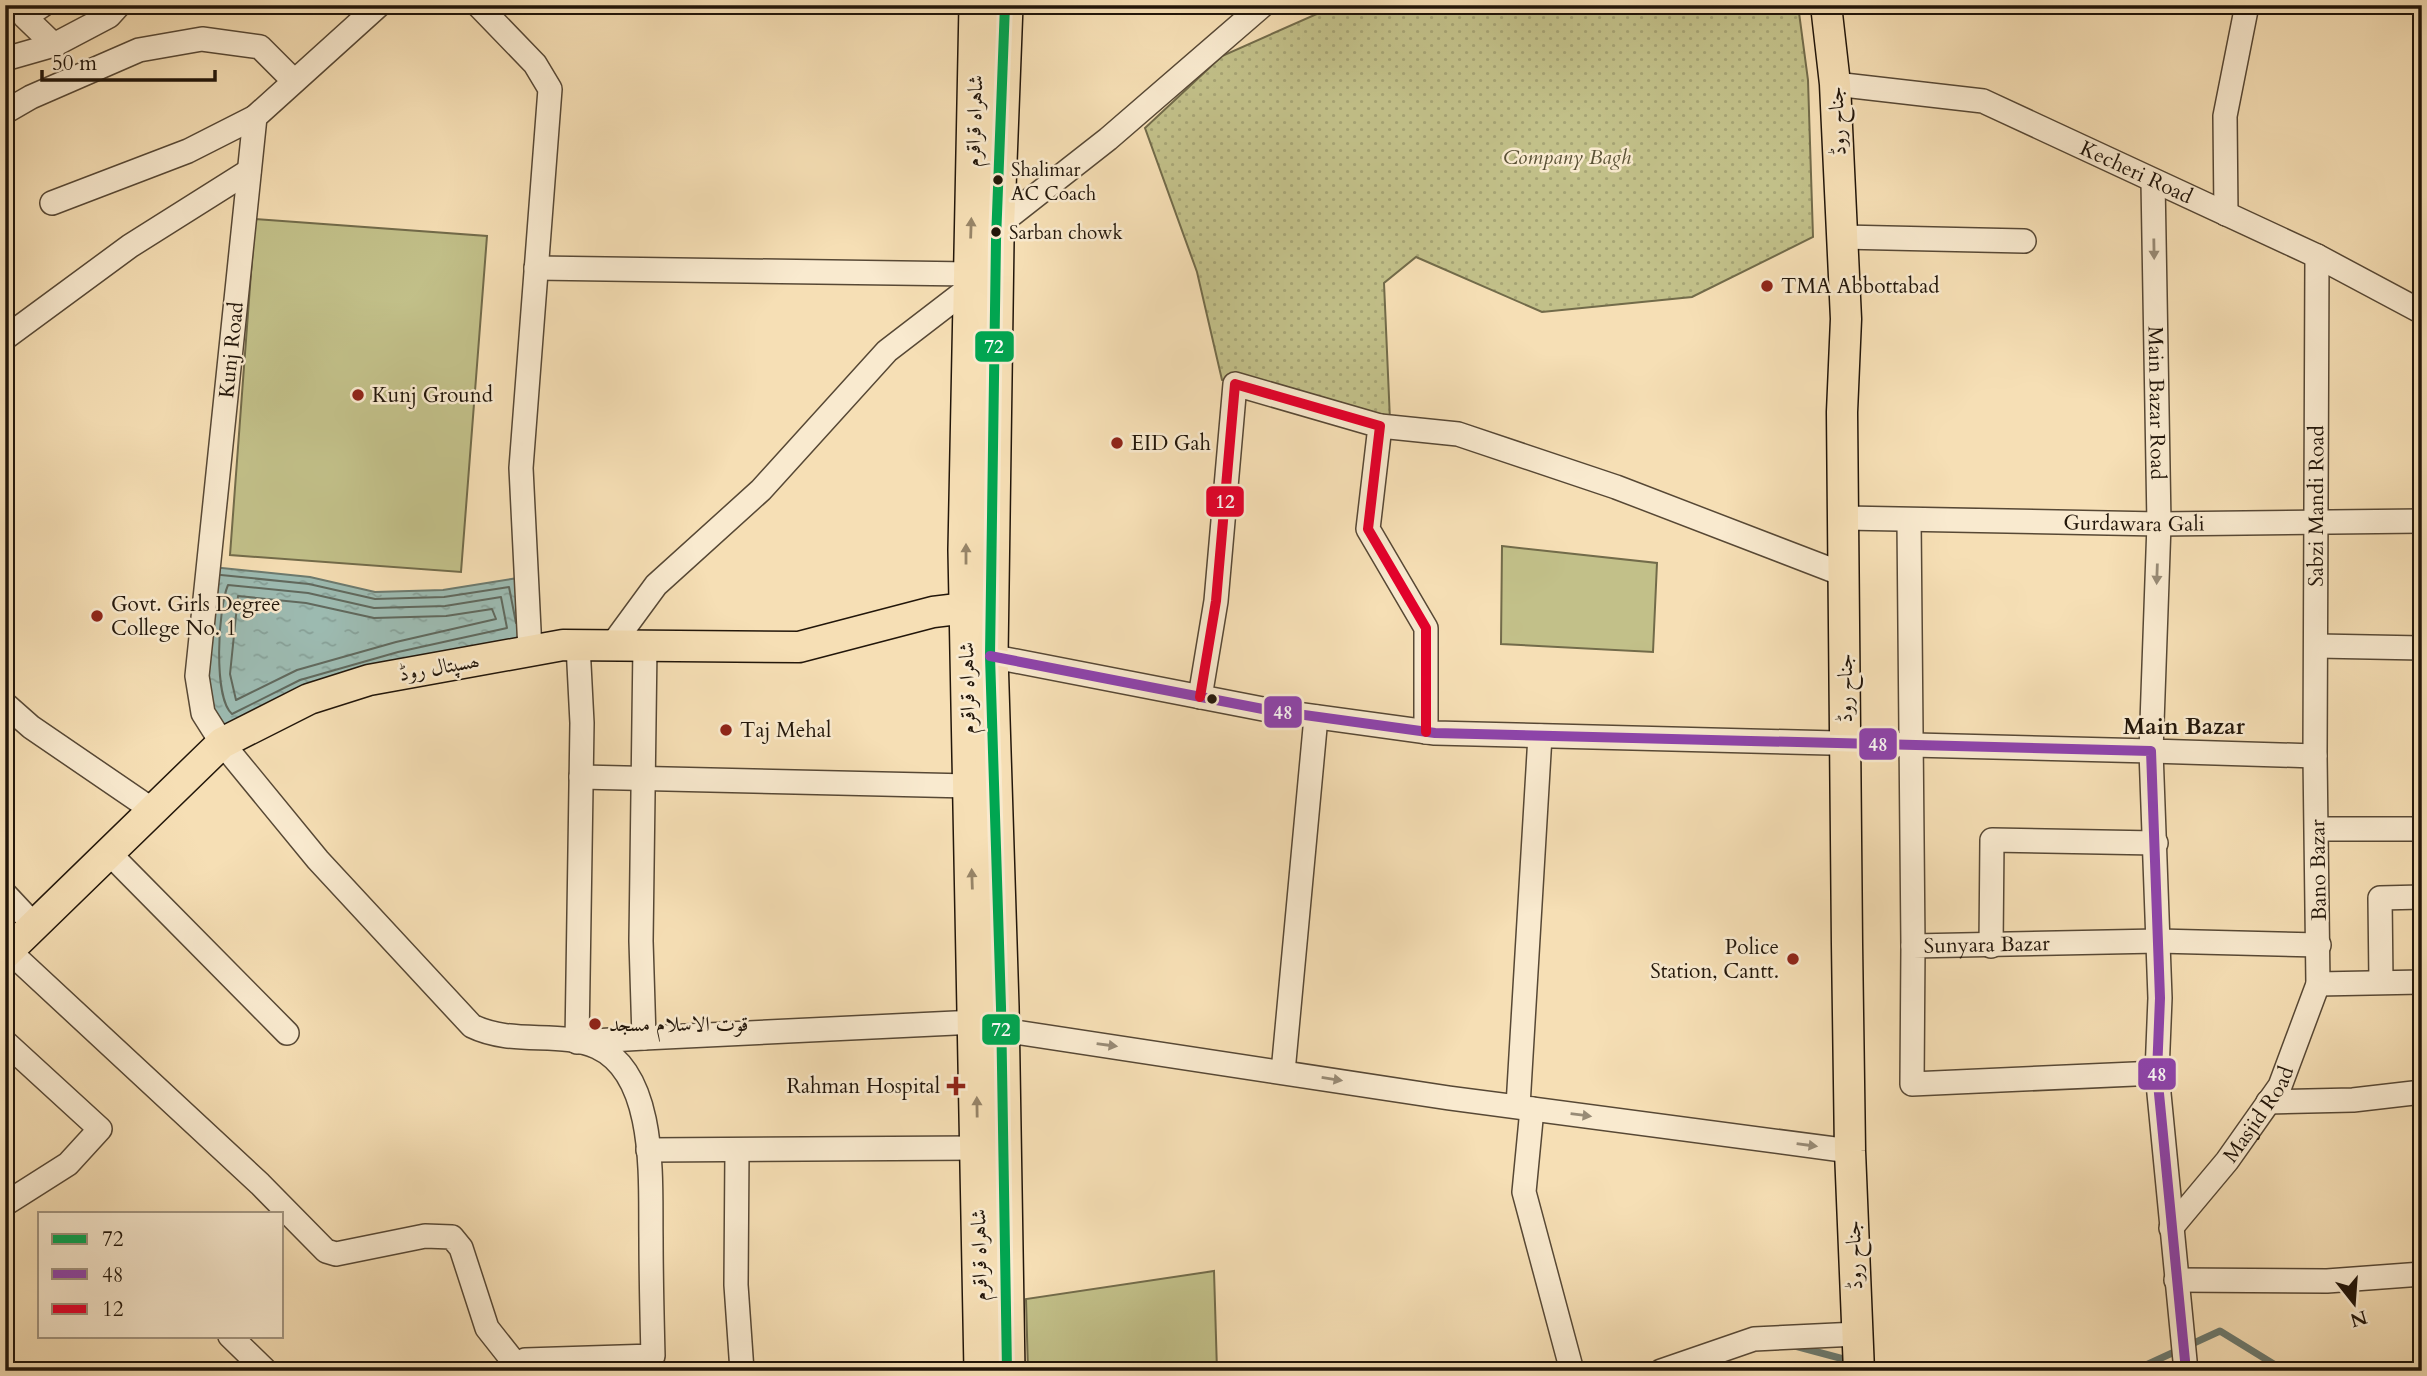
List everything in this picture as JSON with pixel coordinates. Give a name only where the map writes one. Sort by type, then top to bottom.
[{"type":"highway","name":"شاہراہ قراقرم","points":[[977,5],[966,608],[969,786],[989,1026],[1007,1371]]},
{"type":"highway","name":"شاہراہ قراقرم","points":[[982,1371],[978,1148],[989,1026],[990,656],[997,226],[1005,5]]},
{"type":"main road","name":"جناح روڈ","points":[[1826,5],[1835,84],[1846,319],[1842,412],[1845,518],[1844,744],[1850,1151],[1860,1359]]},
{"type":"main road","name":"ھسپتال روڈ","points":[[7,952],[107,851],[222,743],[309,699],[369,680],[530,650],[578,645],[799,647],[933,612],[966,608]]},
{"type":"street","points":[[5,59],[54,45],[109,16],[119,5]]},
{"type":"street","points":[[52,203],[188,150],[255,117],[379,5]]},
{"type":"street","points":[[478,5],[534,64],[550,89],[521,468],[530,650]]},
{"type":"street","points":[[997,226],[1098,147],[1263,5]]},
{"type":"street","points":[[2226,214],[2225,116],[2247,5]]},
{"type":"street","points":[[24,14],[54,45]]},
{"type":"street","points":[[5,112],[31,97],[139,50],[202,39],[260,47],[294,82]]},
{"type":"street","name":"Kecheri Road","points":[[1835,84],[1983,101],[2317,256],[2422,312]]},
{"type":"street","name":"Kunj Road","points":[[255,117],[197,676],[203,713],[222,743],[318,860],[472,1026],[493,1036],[577,1042]]},
{"type":"street","points":[[5,338],[130,246],[249,171]]},
{"type":"street","name":"Main Bazar Road","points":[[2153,181],[2159,524],[2151,751],[2158,941],[2157,1073],[2186,1371]]},
{"type":"street","points":[[1842,237],[2024,240]]},
{"type":"street","name":"Sabzi Mandi Road","points":[[2315,756],[2318,646],[2317,256]]},
{"type":"street","points":[[536,268],[970,281]]},
{"type":"street","points":[[612,646],[656,585],[761,489],[887,351],[970,281]]},
{"type":"street","points":[[1200,697],[1216,601],[1235,384],[1380,426],[1458,434],[1616,487],[1845,575]]},
{"type":"street","points":[[1380,426],[1368,529],[1426,628],[1426,732]]},
{"type":"street","name":"Gurdawara Gali","points":[[1845,518],[2159,524],[2422,521]]},
{"type":"street","points":[[1909,520],[1913,946]]},
{"type":"street","points":[[577,1042],[581,777],[578,645]]},
{"type":"street","points":[[644,1038],[641,941],[645,646]]},
{"type":"street","points":[[2318,646],[2422,648]]},
{"type":"street","points":[[990,656],[1200,697],[1426,732],[2315,756]]},
{"type":"street","points":[[5,704],[31,727],[151,809]]},
{"type":"street","points":[[1283,1072],[1316,717]]},
{"type":"street","points":[[1540,736],[1524,1192],[1572,1371]]},
{"type":"street","name":"Bano Bazar","points":[[2315,756],[2318,984]]},
{"type":"street","points":[[581,777],[969,786]]},
{"type":"street","points":[[2317,829],[2422,829]]},
{"type":"street","points":[[1991,946],[1992,840],[2156,844]]},
{"type":"street","points":[[107,851],[287,1033]]},
{"type":"street","points":[[5,894],[34,925]]},
{"type":"street","points":[[2381,982],[2380,898],[2422,897]]},
{"type":"street","name":"Sunyara Bazar","points":[[2157,1073],[1912,1084],[1913,946],[2158,941],[2319,945]]},
{"type":"street","points":[[7,952],[260,1184],[326,1251],[336,1254],[425,1236],[452,1237],[461,1248],[487,1328],[520,1369],[525,1360],[653,1356],[649,1160],[641,1107],[631,1082],[618,1061],[594,1045],[577,1042]]},
{"type":"street","points":[[2318,984],[2422,982]]},
{"type":"street","name":"Masjid Road","points":[[2171,1228],[2227,1161],[2280,1086],[2318,984]]},
{"type":"street","points":[[577,1042],[989,1026],[1283,1072],[1850,1151]]},
{"type":"street","points":[[5,1042],[100,1129],[68,1164],[5,1204]]},
{"type":"street","points":[[2268,1102],[2353,1100],[2422,1092]]},
{"type":"street","points":[[649,1160],[737,1150],[978,1148]]},
{"type":"street","points":[[737,1150],[736,1285],[742,1371]]},
{"type":"street","points":[[2176,1280],[2328,1281],[2422,1274]]},
{"type":"street","points":[[232,1338],[266,1371]]},
{"type":"street","points":[[1661,1371],[1754,1339],[1860,1359]]},
{"type":"green space","name":"Company Bagh","points":[[1337,5],[1798,5],[1808,80],[1813,237],[1692,297],[1542,312],[1416,257],[1384,283],[1390,420],[1222,380],[1197,272],[1145,128],[1222,56]]},
{"type":"green space","name":"Kunj Ground","points":[[255,219],[487,236],[461,572],[230,555]]},
{"type":"green space","points":[[1502,546],[1657,563],[1653,652],[1501,644]]},
{"type":"green space","points":[[1214,1271],[1217,1371],[1028,1371],[1026,1299]]},
{"type":"water","points":[[212,567],[310,577],[375,592],[443,590],[518,578],[525,642],[225,735],[208,709],[203,675]]},
{"type":"waterway","points":[[2133,1371],[2220,1331],[2285,1371]]},
{"type":"waterway","points":[[1795,1346],[1851,1361]]},
{"type":"transit line","name":"72","points":[[1005,5],[996,240],[990,656],[1001,1007],[1007,1371]]},
{"type":"transit line","name":"12","points":[[1200,697],[1216,601],[1235,384],[1380,426],[1368,529],[1426,628],[1426,732]]},
{"type":"transit line","name":"48","points":[[990,656],[1268,710],[1435,733],[2151,751],[2160,998],[2157,1073],[2186,1371]]},
{"type":"place","name":"Shalimar AC Coach","points":[[998,180]]},
{"type":"place","name":"Sarban chowk","points":[[996,232]]},
{"type":"place","name":"TMA Abbottabad","points":[[1767,286]]},
{"type":"place","name":"Kunj Ground","points":[[358,395]]},
{"type":"place","name":"EID Gah","points":[[1117,443]]},
{"type":"place","name":"Govt. Girls Degree College No. 1","points":[[97,616]]},
{"type":"place","name":"Taj Mehal","points":[[726,730]]},
{"type":"place","name":"Police Station, Cantt.","points":[[1793,959]]},
{"type":"place","name":"قوت الاسلام مسجد","points":[[595,1024]]},
{"type":"place","name":"Rahman Hospital","points":[[956,1086]]},
{"type":"district","name":"Main Bazar","points":[[2184,726]]}]
